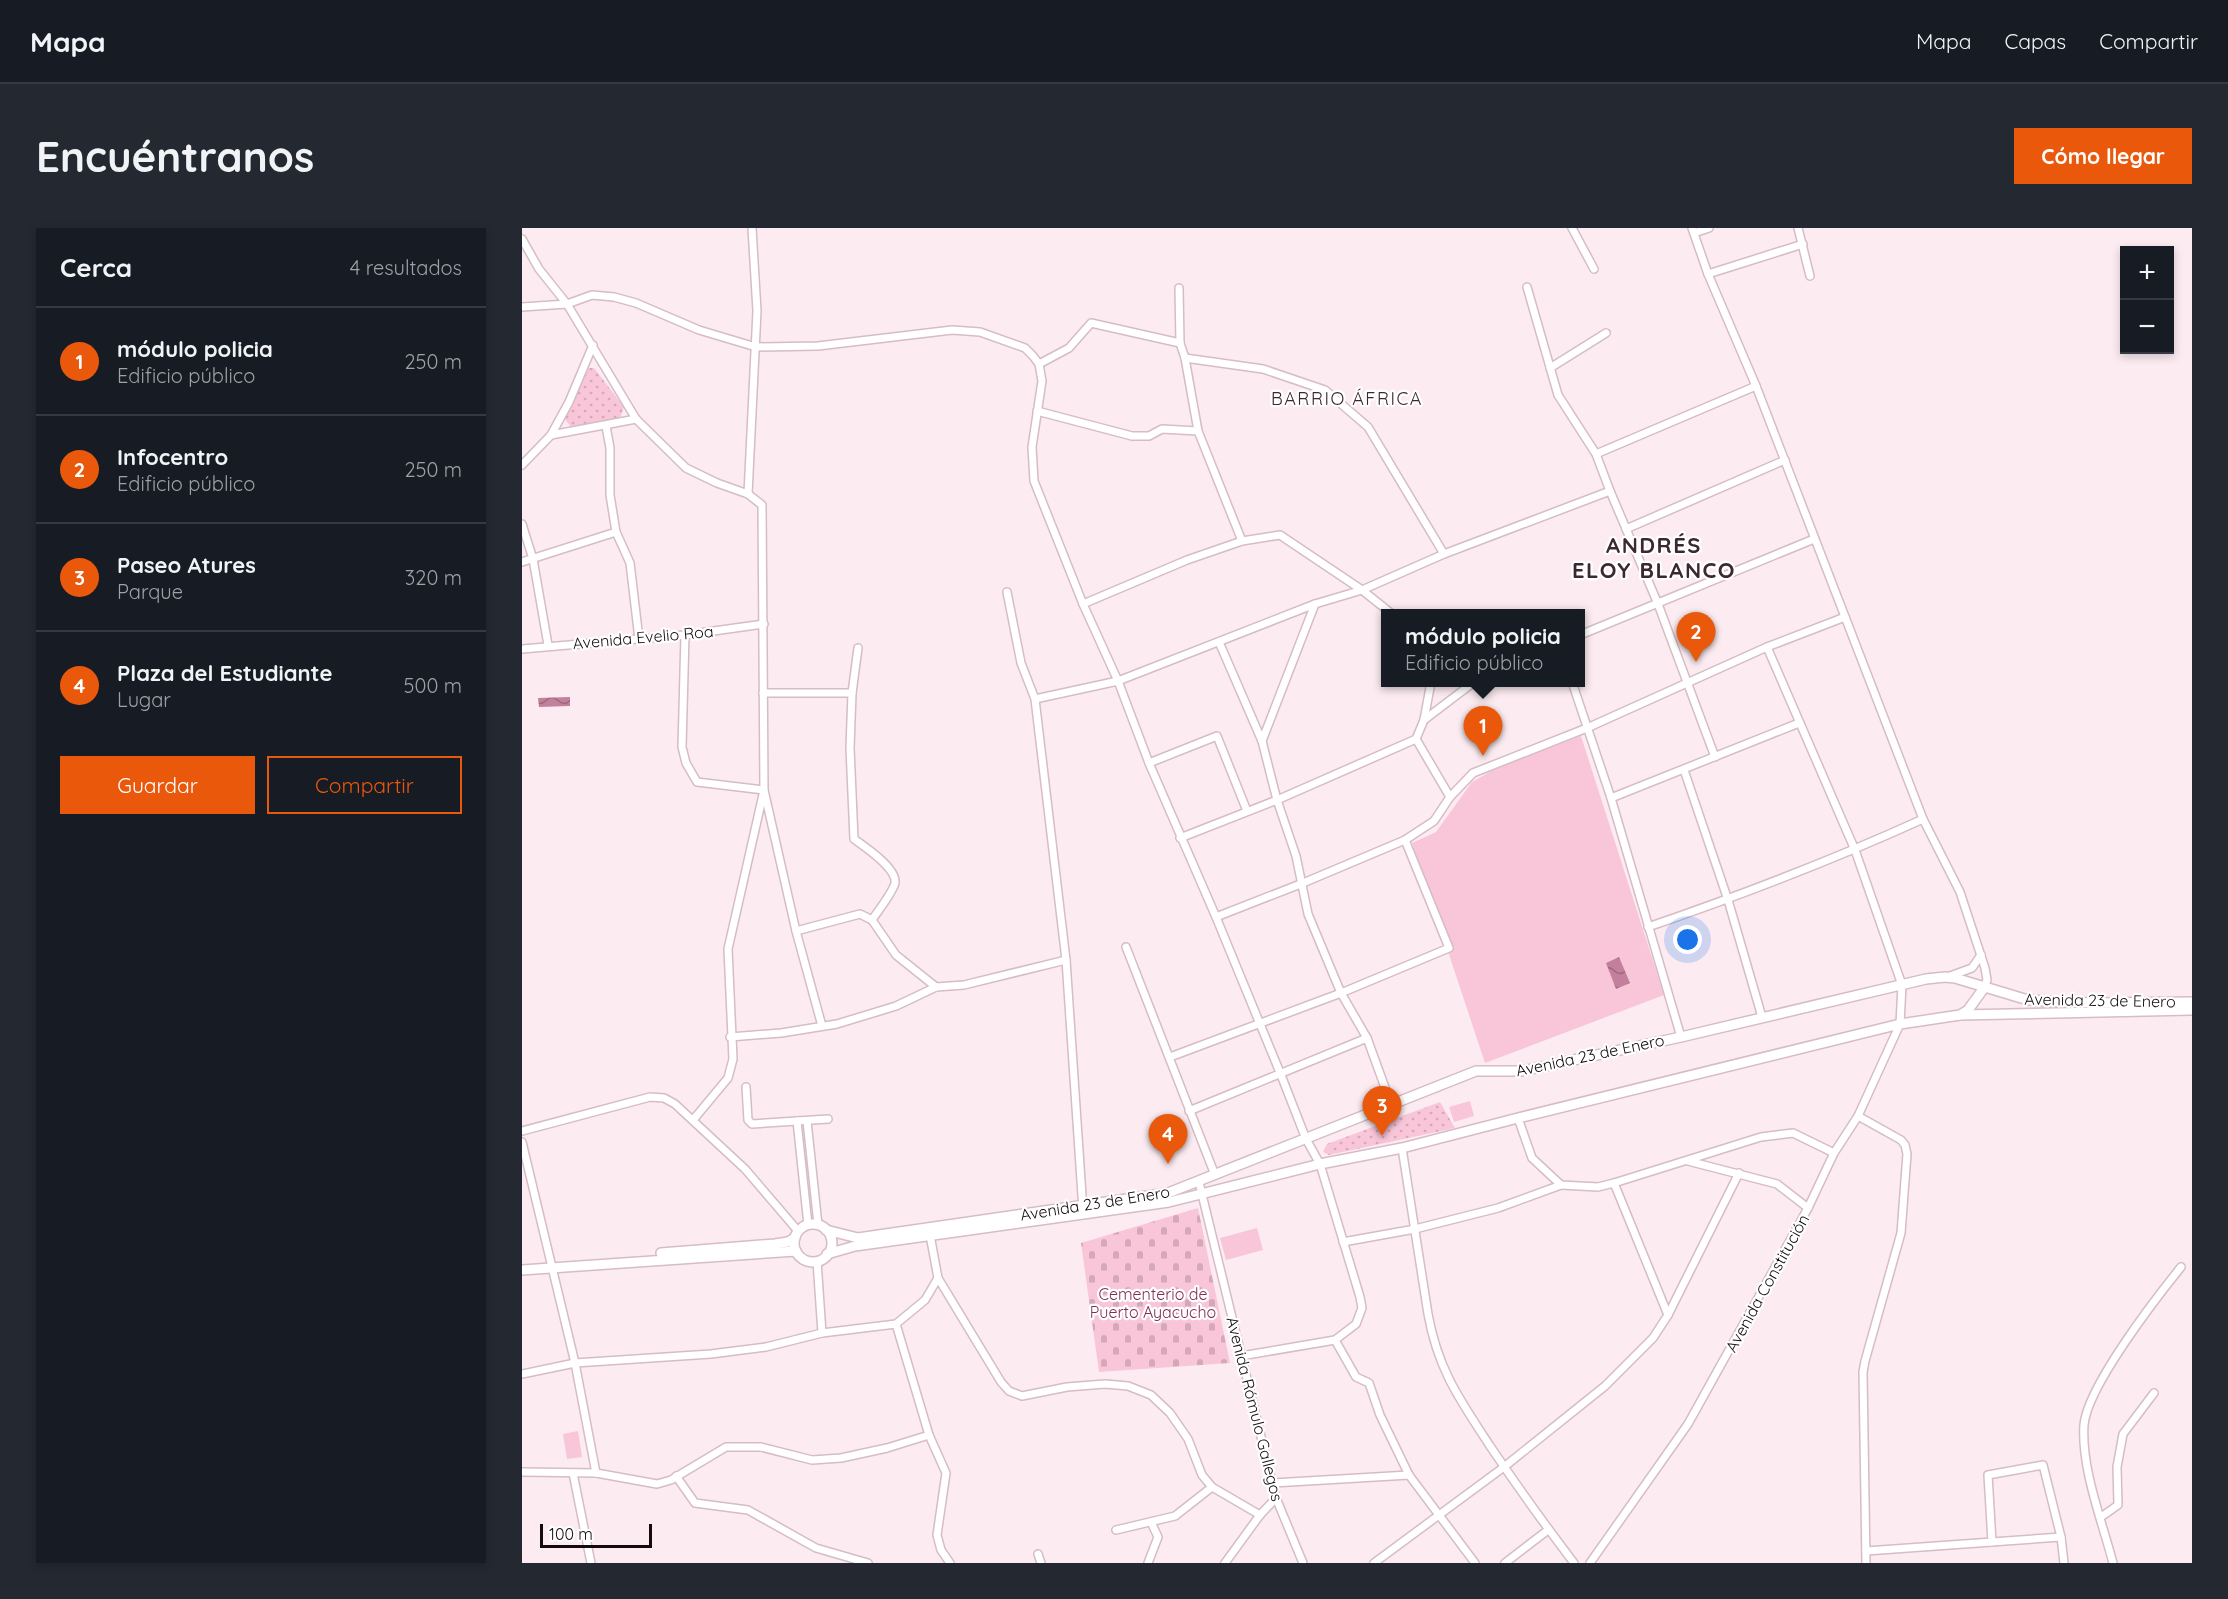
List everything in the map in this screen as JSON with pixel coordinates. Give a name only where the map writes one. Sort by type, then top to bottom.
[{"type":"main road","name":"Avenida 23 de Enero","points":[[817,1261],[827,1254],[855,1246],[1083,1211],[1168,1193],[1476,1071],[1522,1071],[1681,1037],[1926,979],[1945,977],[2028,1000],[2091,1003],[2192,1002]]},
{"type":"main road","points":[[1964,981],[1974,989],[1976,997],[1974,1003]]},
{"type":"main road","points":[[1960,1015],[1968,1010],[1984,988]]},
{"type":"main road","name":"Avenida 23 de Enero","points":[[818,1227],[858,1238],[1169,1202],[1320,1164],[1402,1148],[1900,1024],[1960,1015],[2192,1010]]},
{"type":"main road","points":[[522,1270],[551,1264],[775,1244],[788,1242],[796,1234],[818,1227],[831,1239],[827,1254]]},
{"type":"main road","points":[[796,1234],[796,1251],[805,1260],[817,1261]]},
{"type":"main road","points":[[522,1265],[796,1251]]},
{"type":"street","points":[[748,494],[757,311],[752,228]]},
{"type":"street","points":[[1572,228],[1594,269]]},
{"type":"street","points":[[1708,228],[1693,230],[1708,274],[1756,386],[1923,819],[1960,892],[1986,974],[1984,988]]},
{"type":"street","points":[[1798,228],[1810,276]]},
{"type":"street","points":[[522,239],[593,345],[636,419],[686,468],[717,483],[748,494],[762,505],[764,789],[796,931],[822,1026]]},
{"type":"street","points":[[1708,274],[1803,244]]},
{"type":"street","points":[[1527,286],[1558,395],[1596,454],[1658,604],[1715,757]]},
{"type":"street","points":[[1179,288],[1180,343],[1185,358],[1198,430],[1242,540]]},
{"type":"street","points":[[522,307],[567,304],[592,295],[614,297],[636,303],[699,330],[756,347],[818,346],[952,330],[980,332],[1025,348],[1039,364],[1042,381],[1032,447],[1034,481],[1306,1139],[1320,1164],[1362,1308],[1356,1324],[1335,1340],[1241,1356]]},
{"type":"street","points":[[1039,364],[1069,348],[1091,323],[1180,343]]},
{"type":"street","points":[[1550,368],[1606,333]]},
{"type":"street","points":[[522,465],[550,435],[569,402],[593,345]]},
{"type":"street","points":[[1185,358],[1263,369],[1325,390],[1368,427],[1444,554]]},
{"type":"street","points":[[1596,454],[1756,386]]},
{"type":"street","points":[[1037,411],[1132,435],[1149,436],[1162,429],[1198,430]]},
{"type":"street","points":[[550,435],[636,419]]},
{"type":"street","points":[[606,426],[610,448],[610,495],[616,532],[630,563],[639,639]]},
{"type":"street","points":[[1626,529],[1785,460]]},
{"type":"street","points":[[1035,699],[1118,681],[1315,604],[1362,590],[1444,554],[1610,491]]},
{"type":"street","points":[[522,524],[533,559],[548,645]]},
{"type":"street","points":[[522,562],[616,532]]},
{"type":"street","points":[[1083,604],[1242,540],[1280,535],[1362,590],[1386,609]]},
{"type":"street","points":[[1585,633],[1814,539]]},
{"type":"street","points":[[1007,592],[1021,663],[1035,699],[1066,960],[1083,1211]]},
{"type":"street","points":[[1262,741],[1315,604]]},
{"type":"street","points":[[1216,917],[1405,840],[1434,821],[1450,797],[1473,773],[1587,728],[1767,647],[1845,617]]},
{"type":"street","name":"Avenida Evelio Roa","points":[[522,649],[685,635],[764,624]]},
{"type":"street","points":[[685,635],[682,747],[692,775],[697,782],[764,789]]},
{"type":"street","points":[[1219,642],[1262,741],[1277,800],[1296,856],[1308,914],[1341,993],[1367,1038],[1391,1104]]},
{"type":"street","points":[[1767,647],[1855,850],[1902,985]]},
{"type":"street","points":[[858,648],[852,693],[850,748],[854,839],[882,861],[894,874],[895,884],[872,920]]},
{"type":"street","points":[[1180,838],[1277,800],[1416,739],[1424,720],[1430,687]]},
{"type":"street","points":[[1424,720],[1467,687]]},
{"type":"street","points":[[1574,687],[1611,798],[1681,1037]]},
{"type":"street","points":[[763,693],[852,693]]},
{"type":"street","points":[[1611,798],[1799,723]]},
{"type":"street","points":[[1149,763],[1217,736],[1247,812]]},
{"type":"street","points":[[1416,739],[1450,797]]},
{"type":"street","points":[[1684,770],[1728,900],[1762,1017]]},
{"type":"street","points":[[693,1120],[728,1078],[733,1059],[730,1037],[728,949],[764,789]]},
{"type":"street","points":[[1648,927],[1728,900],[1855,850],[1923,819]]},
{"type":"street","points":[[1170,1057],[1341,993],[1449,948],[1405,840]]},
{"type":"street","points":[[796,931],[860,914],[872,920],[896,955],[936,987]]},
{"type":"street","points":[[1126,947],[1215,1175]]},
{"type":"street","points":[[1945,977],[1972,968],[1981,956]]},
{"type":"street","points":[[730,1037],[781,1033],[837,1024],[896,1006],[936,987],[964,985],[1066,960]]},
{"type":"street","name":"Avenida Constitución","points":[[1590,1563],[1688,1424],[1808,1208],[1834,1153],[1858,1116],[1900,1024],[1902,985]]},
{"type":"street","points":[[1189,1111],[1367,1038]]},
{"type":"street","points":[[746,1088],[748,1120],[752,1124],[828,1119]]},
{"type":"street","points":[[522,1131],[650,1096],[664,1098],[675,1104],[745,1169],[796,1234]]},
{"type":"street","points":[[1858,1116],[1900,1140],[1905,1145],[1907,1154],[1901,1233],[1864,1361],[1866,1563]]},
{"type":"street","points":[[1518,1118],[1532,1158],[1561,1185]]},
{"type":"street","points":[[798,1121],[818,1227]]},
{"type":"street","points":[[807,1121],[818,1227]]},
{"type":"street","points":[[1343,1242],[1415,1229],[1498,1208],[1561,1185],[1589,1187],[1614,1183],[1761,1137],[1793,1133],[1834,1153]]},
{"type":"street","points":[[522,1142],[575,1363],[596,1473]]},
{"type":"street","points":[[1402,1148],[1431,1332],[1450,1385],[1504,1467],[1574,1563]]},
{"type":"street","points":[[1685,1161],[1777,1184],[1808,1208]]},
{"type":"street","points":[[1374,1563],[1504,1467],[1605,1386],[1653,1338],[1668,1315],[1739,1173]]},
{"type":"street","name":"Avenida Rómulo Gallegos","points":[[1199,1182],[1276,1498],[1304,1563]]},
{"type":"street","points":[[1614,1183],[1668,1315]]},
{"type":"street","points":[[930,1235],[938,1278],[1001,1382],[1009,1391],[1022,1396],[1105,1384],[1128,1386],[1151,1395],[1170,1413],[1188,1439],[1202,1475],[1212,1487],[1260,1515]]},
{"type":"street","points":[[817,1261],[822,1333]]},
{"type":"street","points":[[2113,1563],[2084,1456],[2084,1423],[2096,1388],[2155,1300],[2181,1267]]},
{"type":"street","points":[[522,1374],[575,1363],[711,1354],[766,1347],[822,1333],[896,1324],[925,1300],[938,1278]]},
{"type":"street","points":[[896,1324],[929,1434],[946,1473],[937,1535],[941,1550],[950,1563]]},
{"type":"street","points":[[1335,1340],[1356,1377],[1368,1383],[1380,1415],[1409,1475],[1475,1563]]},
{"type":"street","points":[[2101,1517],[2118,1505],[2117,1467],[2123,1434],[2154,1393]]},
{"type":"street","points":[[522,1472],[596,1473],[657,1484],[676,1476],[726,1447],[760,1447],[812,1460],[841,1458],[887,1448],[929,1434]]},
{"type":"street","points":[[1992,1542],[1988,1475],[2043,1465],[2061,1538],[2064,1563]]},
{"type":"street","points":[[573,1473],[591,1563]]},
{"type":"street","points":[[1273,1483],[1409,1475]]},
{"type":"street","points":[[676,1476],[695,1503],[748,1510],[816,1548],[868,1563]]},
{"type":"street","points":[[1116,1530],[1175,1516],[1212,1487]]},
{"type":"street","points":[[1225,1563],[1260,1515],[1276,1498]]},
{"type":"street","points":[[1148,1563],[1158,1537],[1151,1522]]},
{"type":"street","points":[[1505,1563],[1548,1530]]},
{"type":"street","points":[[1866,1551],[2061,1538]]},
{"type":"street","points":[[1038,1554],[1041,1563]]},
{"type":"green space","points":[[587,368],[594,368],[624,407],[620,418],[571,427],[564,418]]},
{"type":"green space","points":[[1581,736],[1664,995],[1485,1063],[1412,843],[1436,832],[1472,782],[1500,766]]},
{"type":"green space","points":[[1470,1101],[1474,1116],[1454,1122],[1449,1107]]},
{"type":"green space","points":[[1440,1102],[1455,1128],[1329,1155],[1323,1152],[1327,1144]]},
{"type":"green space","name":"Cementerio de Puerto Ayacucho","points":[[1198,1208],[1230,1363],[1099,1372],[1081,1243]]},
{"type":"green space","points":[[1257,1228],[1263,1250],[1226,1260],[1220,1238]]},
{"type":"green space","points":[[578,1431],[582,1457],[567,1459],[563,1434]]},
{"type":"water","points":[[570,697],[570,706],[539,707],[538,698]]},
{"type":"water","points":[[1619,957],[1630,983],[1616,989],[1606,963]]},
{"type":"place","name":"Infocentro","points":[[1696,662]]},
{"type":"place","name":"módulo policia","points":[[1483,756]]},
{"type":"place","name":"Paseo Atures","points":[[1382,1136]]},
{"type":"place","name":"Plaza del Estudiante","points":[[1168,1164]]},
{"type":"district","name":"BARRIO ÁFRICA","points":[[1347,398]]},
{"type":"district","name":"ANDRÉS ELOY BLANCO","points":[[1654,558]]}]
